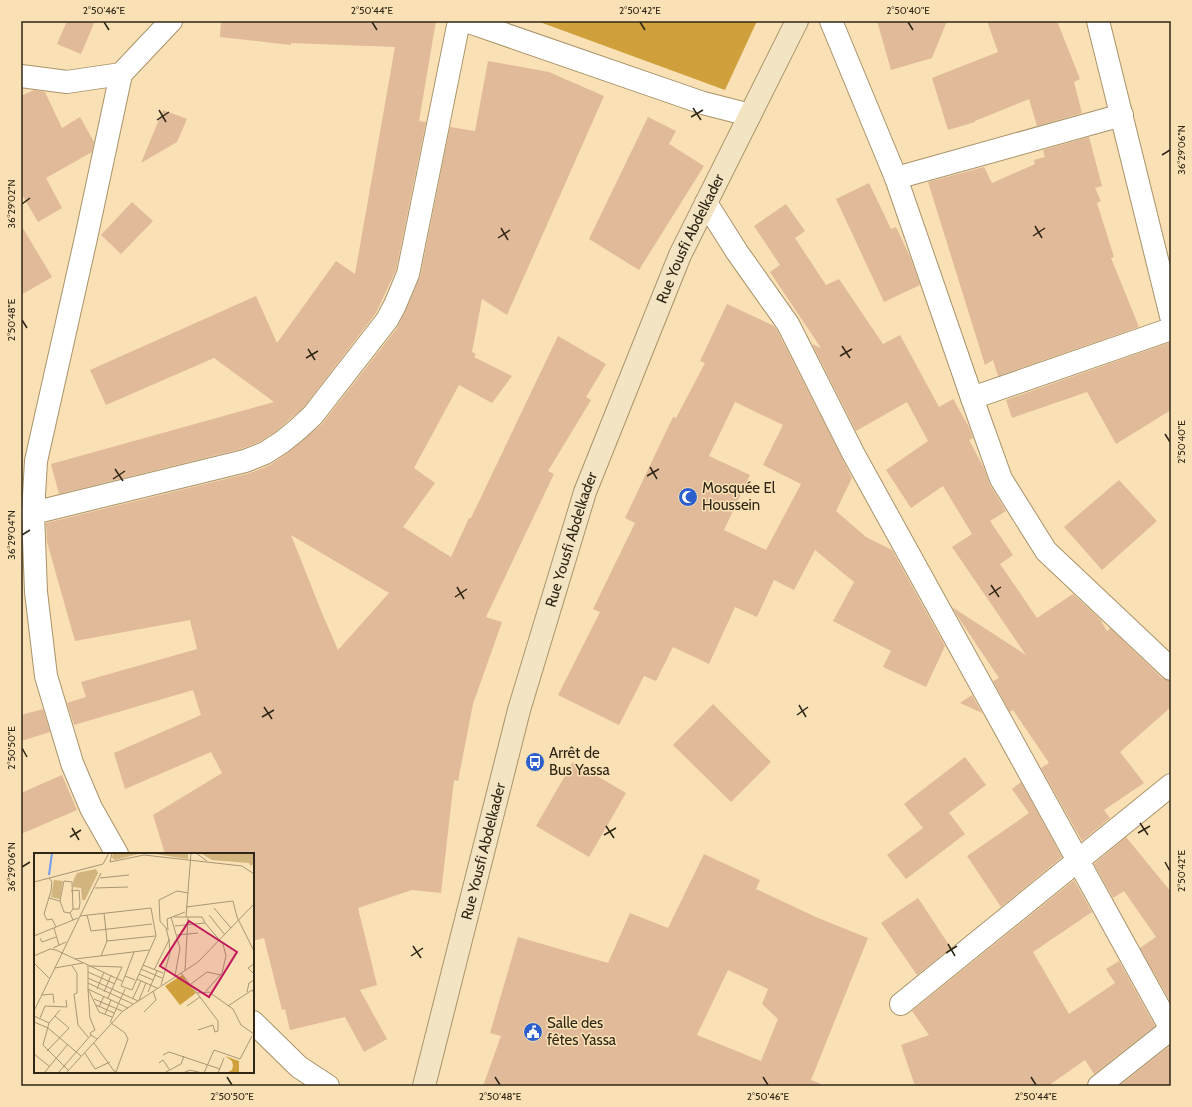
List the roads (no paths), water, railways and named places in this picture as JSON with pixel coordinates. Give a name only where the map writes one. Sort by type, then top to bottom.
[{"type":"main road","name":"Rue Yousfi Abdelkader","points":[[424,1086],[519,710],[584,492],[680,255],[797,21]]},
{"type":"street","points":[[116,853],[92,808],[72,763],[46,676],[36,592],[33,513],[36,461],[121,74],[171,21]]},
{"type":"street","points":[[33,513],[246,461],[265,453],[282,442],[313,414],[387,320],[408,274],[459,21]]},
{"type":"street","points":[[466,21],[703,102],[750,115]]},
{"type":"street","points":[[831,21],[896,178],[1001,479],[1046,551],[1171,669]]},
{"type":"street","points":[[1098,21],[1171,316]]},
{"type":"street","points":[[21,76],[67,82],[121,74]]},
{"type":"street","points":[[896,178],[1122,115]]},
{"type":"street","points":[[706,203],[737,252],[788,324],[853,453],[1171,1029],[1099,1086]]},
{"type":"street","points":[[972,398],[1171,329]]},
{"type":"street","points":[[901,1004],[1171,785]]},
{"type":"street","points":[[254,1023],[299,1067],[328,1086]]},
{"type":"place","name":"Mosquée El Houssein","points":[[688,497]]},
{"type":"place","name":"Arrêt de Bus Yassa","points":[[535,762]]},
{"type":"place","name":"Salle des fêtes Yassa","points":[[533,1032]]}]
